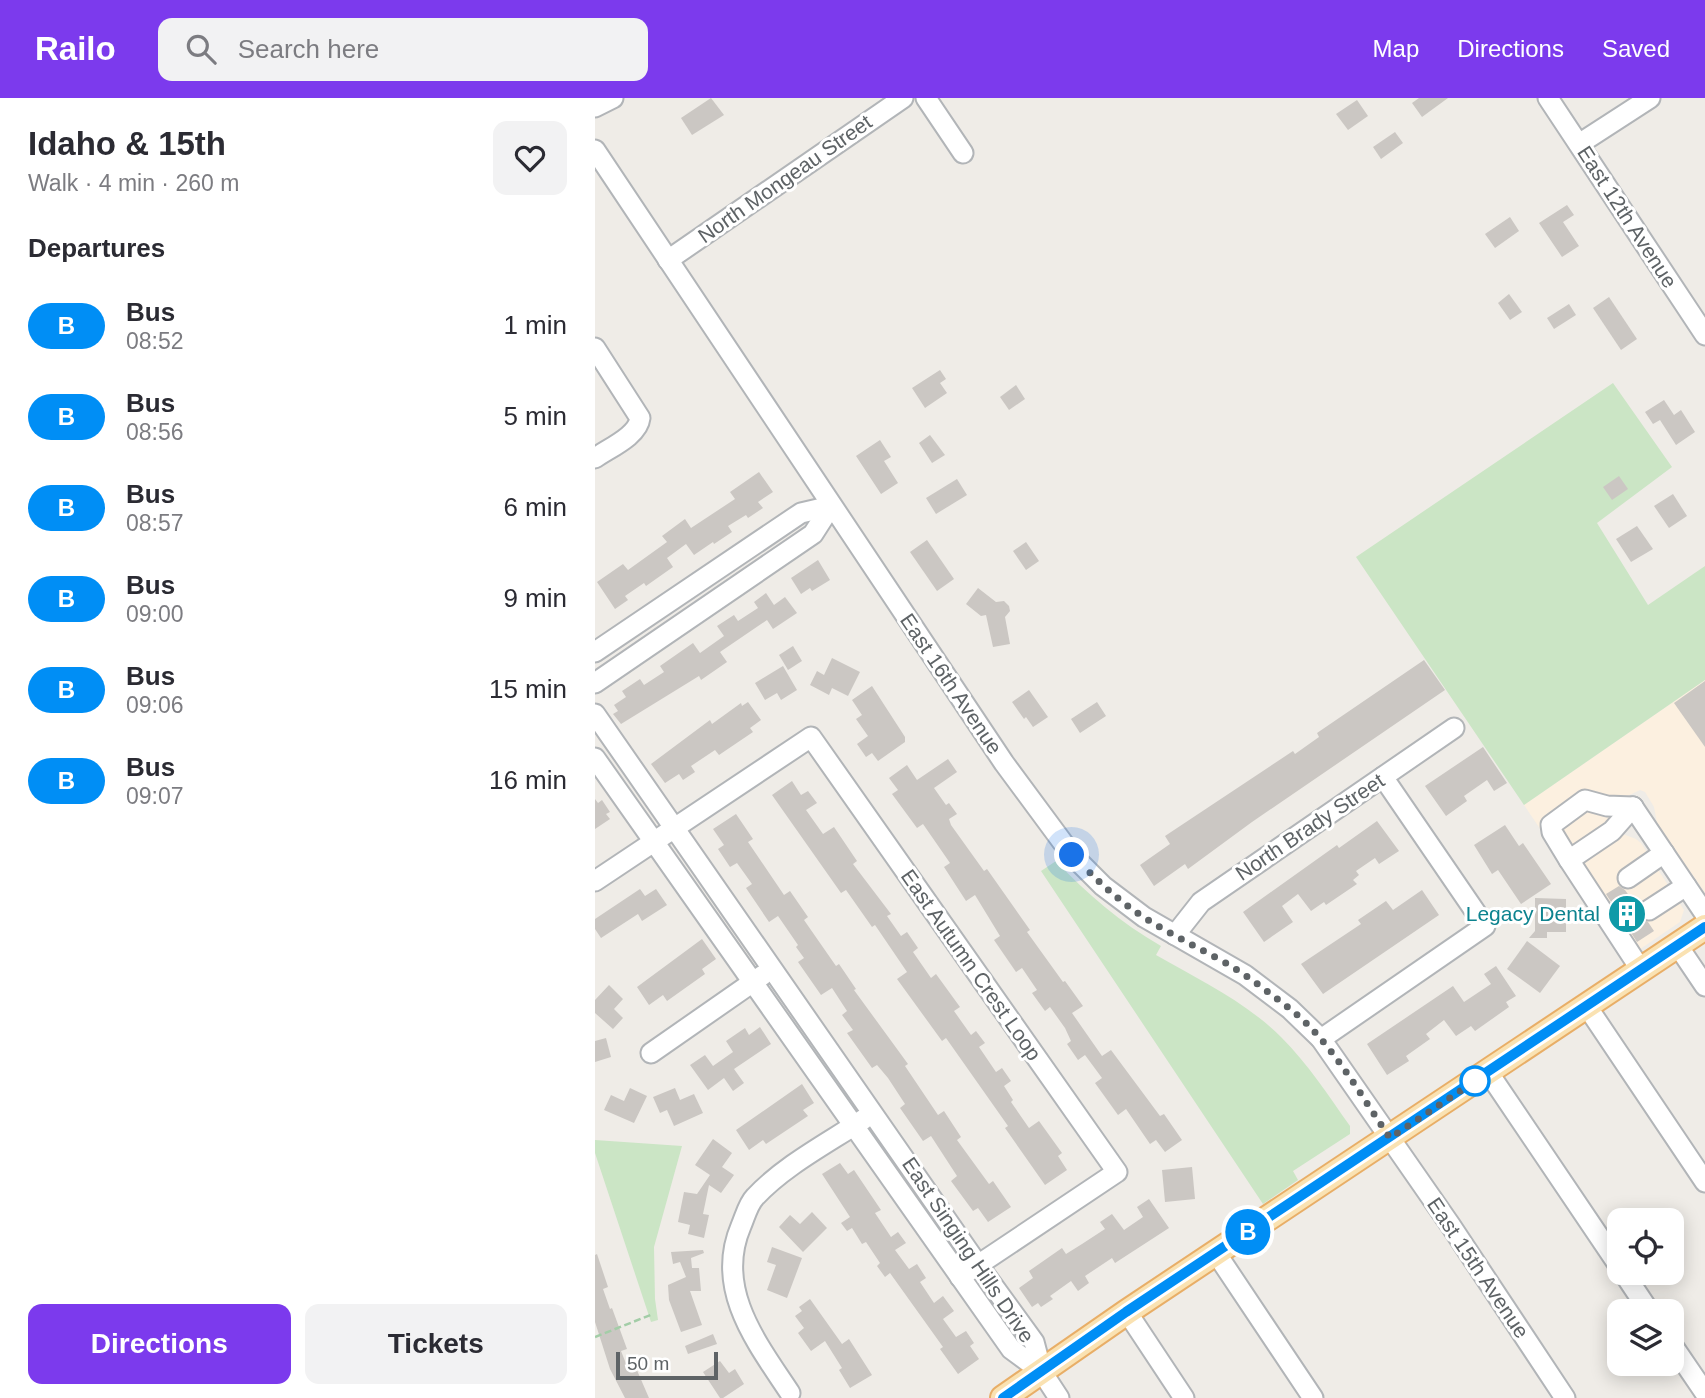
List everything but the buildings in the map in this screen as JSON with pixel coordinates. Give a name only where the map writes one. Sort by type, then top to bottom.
[{"type":"main road","points":[[1003,1398],[1126,1312],[1705,927]]},
{"type":"street","points":[[595,107],[613,98]]},
{"type":"street","name":"North Mongeau Street","points":[[668,260],[903,98]]},
{"type":"street","points":[[926,98],[963,153]]},
{"type":"street","name":"East 12th Avenue","points":[[1548,98],[1697,306],[1705,335]]},
{"type":"street","points":[[1579,144],[1650,98]]},
{"type":"street","name":"East 16th Avenue","points":[[595,150],[1004,763],[1072,855],[1124,903],[1245,975],[1290,1009],[1321,1039],[1390,1138]]},
{"type":"street","points":[[595,348],[641,418],[631,434],[595,458]]},
{"type":"street","points":[[595,652],[801,513],[831,506]]},
{"type":"street","points":[[595,683],[813,534],[831,506]]},
{"type":"street","name":"East Singing Hills Drive","points":[[595,714],[1034,1342],[1042,1372]]},
{"type":"street","name":"North Brady Street","points":[[1175,935],[1201,902],[1454,728]]},
{"type":"street","name":"East Autumn Crest Loop","points":[[675,828],[811,737],[1117,1172],[960,1277]]},
{"type":"street","name":"East Singing Hills Drive","points":[[595,758],[1011,1349],[1042,1372]]},
{"type":"street","points":[[1321,1039],[1485,926],[1383,777]]},
{"type":"street","points":[[1633,807],[1607,806],[1585,800],[1551,825],[1552,832],[1569,860],[1641,970]]},
{"type":"street","points":[[1633,807],[1705,914]]},
{"type":"street","points":[[1569,860],[1612,831],[1633,807]]},
{"type":"street","points":[[595,881],[675,828]]},
{"type":"street","points":[[1628,878],[1664,853]]},
{"type":"street","points":[[1649,910],[1686,886]]},
{"type":"street","points":[[1678,946],[1705,986]]},
{"type":"street","points":[[651,1053],[772,969]]},
{"type":"street","points":[[1586,1005],[1705,1182]]},
{"type":"street","points":[[1488,1072],[1607,1247]]},
{"type":"street","points":[[790,1393],[748,1329],[738,1301],[733,1274],[738,1233],[753,1199],[791,1167],[874,1112]]},
{"type":"street","name":"East 15th Avenue","points":[[1390,1138],[1565,1398]]},
{"type":"street","points":[[1216,1253],[1313,1398]]},
{"type":"street","points":[[1126,1312],[1184,1398]]},
{"type":"street","points":[[1684,1362],[1705,1393]]},
{"type":"street","points":[[1042,1372],[1059,1398]]},
{"type":"path","points":[[595,1337],[653,1314]]},
{"type":"shaded area","points":[[1705,680],[1705,893],[1657,823],[1654,807],[1645,792],[1640,790],[1617,801],[1610,810],[1611,818],[1620,833],[1641,843],[1684,910],[1680,922],[1627,958],[1524,805]]},
{"type":"green space","points":[[1613,383],[1672,467],[1597,523],[1648,605],[1705,566],[1705,680],[1524,805],[1356,557]]},
{"type":"green space","points":[[1056,861],[1105,907],[1161,946],[1156,955],[1237,1002],[1281,1037],[1326,1091],[1350,1126],[1350,1134],[1293,1171],[1298,1180],[1263,1204],[1041,871]]},
{"type":"green space","points":[[595,1140],[682,1146],[654,1247],[658,1320],[651,1322],[595,1153]]},
{"type":"bus line","name":"B","points":[[1003,1398],[1126,1312],[1705,927]]},
{"type":"place","name":"Legacy Dental","points":[[1627,914]]},
{"type":"route","points":[[1072,855],[1124,903],[1245,975],[1290,1009],[1321,1039],[1390,1138],[1475,1081]]}]
